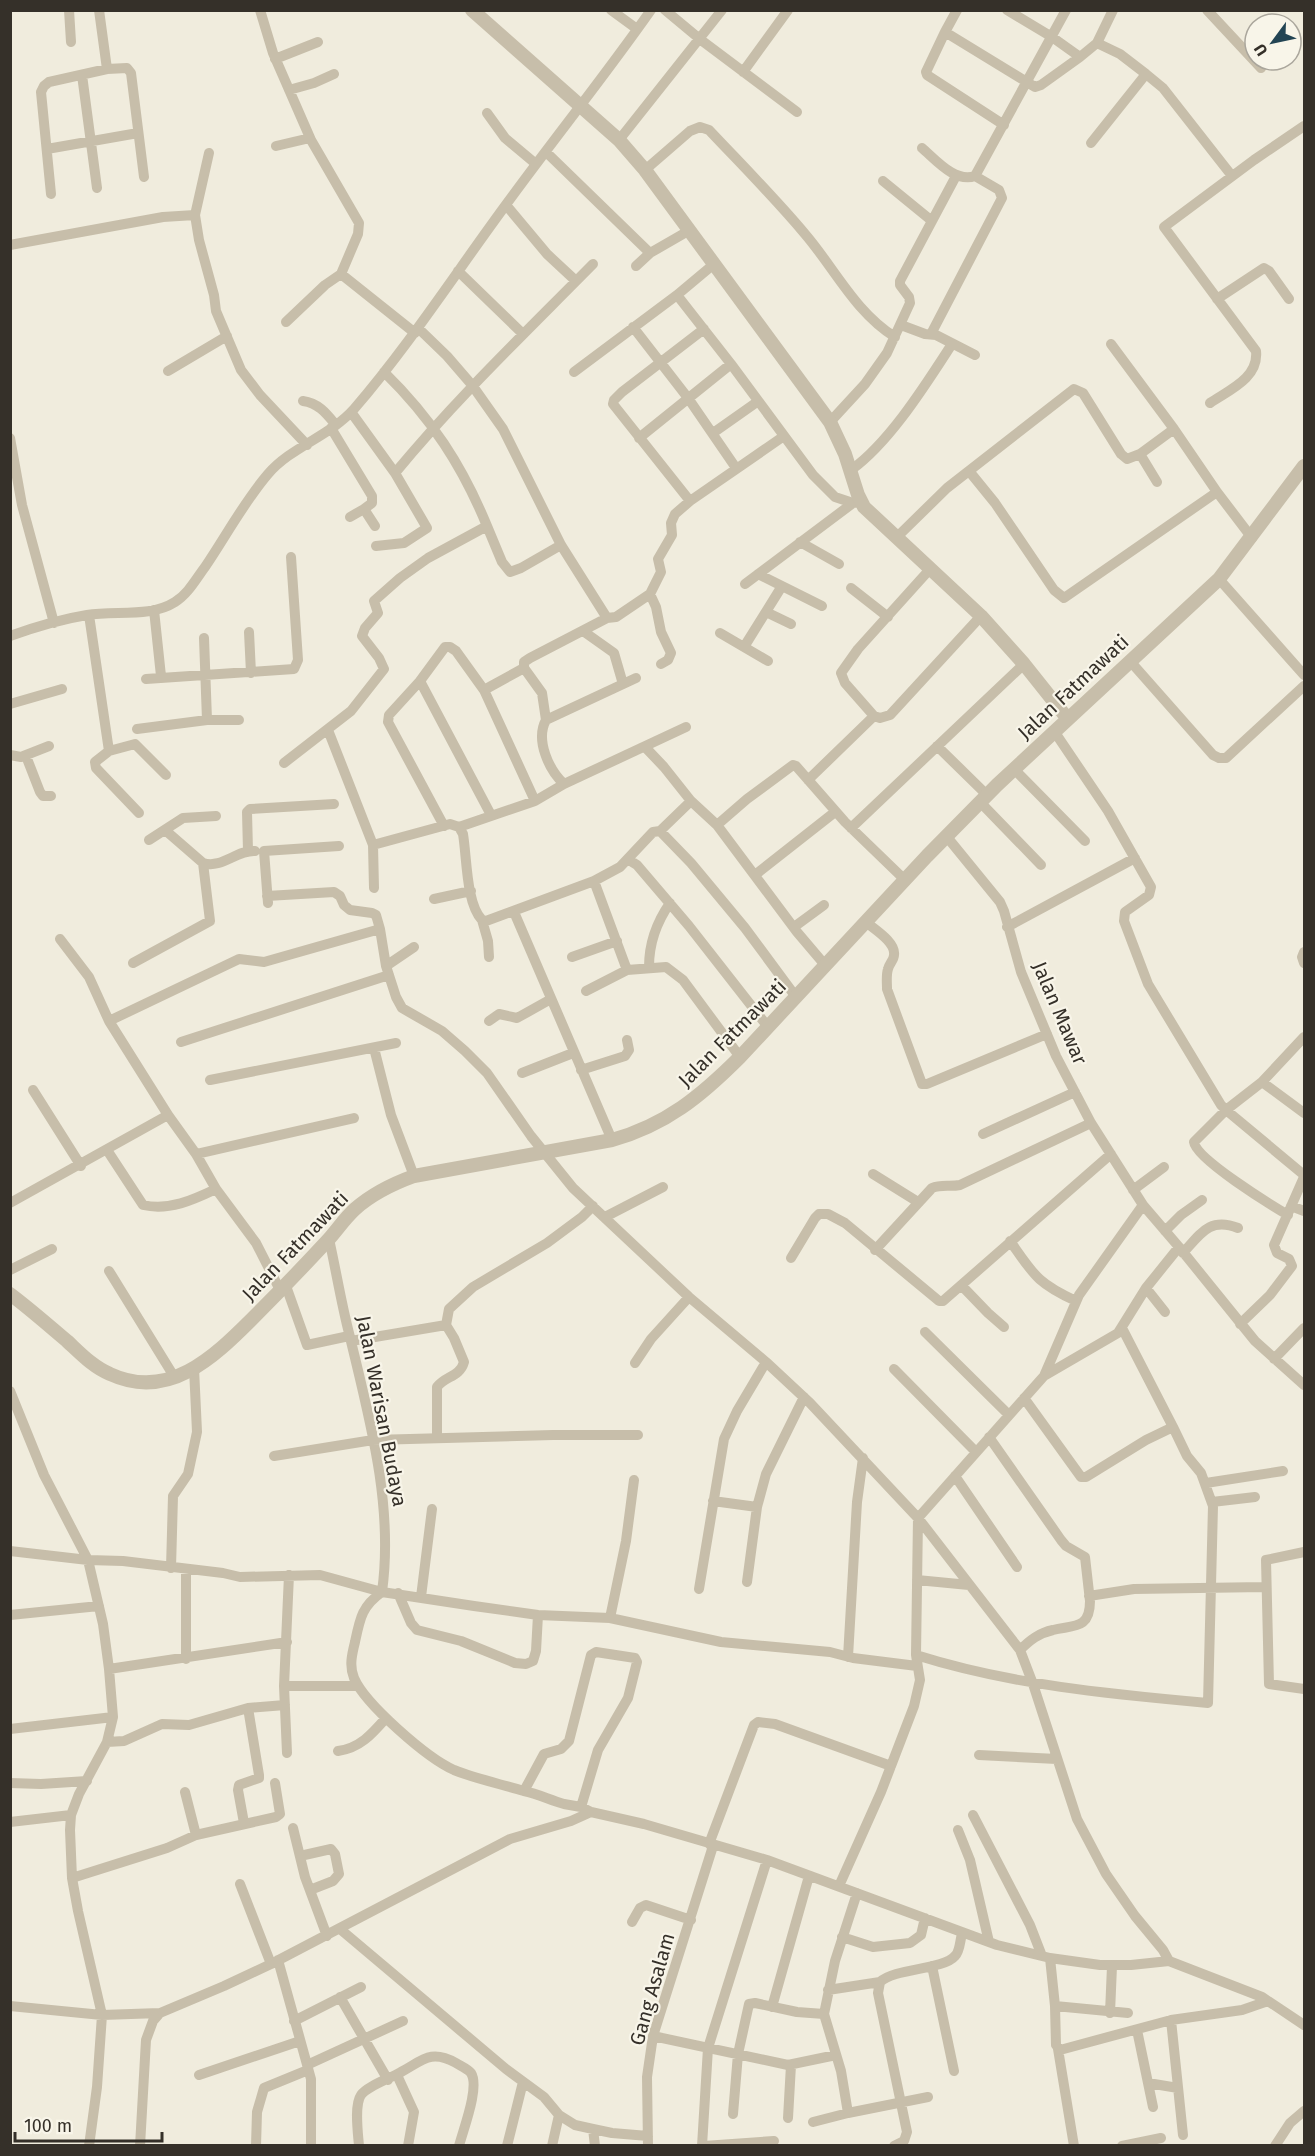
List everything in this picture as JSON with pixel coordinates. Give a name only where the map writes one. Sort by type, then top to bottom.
[{"type":"street","points":[[69,10],[72,42]]},
{"type":"street","points":[[99,10],[107,69]]},
{"type":"street","points":[[260,10],[275,58],[310,138],[359,223],[358,234],[341,273],[286,322]]},
{"type":"street","points":[[472,10],[619,140],[645,170],[830,422],[851,470],[856,503]]},
{"type":"street","points":[[611,10],[638,29]]},
{"type":"street","points":[[10,623],[14,635],[89,615],[154,610],[176,602],[192,586],[259,485],[275,466],[351,412],[384,372],[651,10]]},
{"type":"street","points":[[665,10],[742,72],[797,112]]},
{"type":"street","points":[[619,140],[701,40],[722,10]]},
{"type":"street","points":[[742,72],[788,10]]},
{"type":"street","points":[[957,10],[926,72],[927,75],[1004,125]]},
{"type":"street","points":[[1008,10],[1080,57]]},
{"type":"street","points":[[922,148],[956,176],[968,178],[975,176],[1066,10]]},
{"type":"street","points":[[945,32],[1035,87],[1097,43],[1113,10]]},
{"type":"street","points":[[1206,10],[1243,49]]},
{"type":"street","points":[[275,58],[318,42]]},
{"type":"street","points":[[1097,43],[1120,54],[1163,88],[1232,176]]},
{"type":"street","points":[[51,194],[41,92],[49,82],[107,69],[127,68],[130,70],[144,177]]},
{"type":"street","points":[[289,90],[334,74]]},
{"type":"street","points":[[1091,143],[1146,74]]},
{"type":"street","points":[[82,75],[97,188]]},
{"type":"street","points":[[487,113],[505,138],[536,164]]},
{"type":"street","points":[[1210,404],[1249,376],[1257,361],[1256,351],[1164,227],[1232,176],[1305,126]]},
{"type":"street","points":[[645,170],[690,131],[700,127],[709,130],[806,235],[872,320],[895,337]]},
{"type":"street","points":[[46,149],[138,133]]},
{"type":"street","points":[[276,146],[310,138]]},
{"type":"street","points":[[546,152],[650,253]]},
{"type":"street","points":[[209,153],[195,216],[216,311],[246,378],[307,445]]},
{"type":"street","points":[[830,422],[865,384],[887,353],[910,303],[900,281],[956,176]]},
{"type":"street","points":[[932,334],[1002,198],[999,190],[975,176]]},
{"type":"street","points":[[883,181],[932,221]]},
{"type":"street","points":[[506,205],[547,254],[576,281]]},
{"type":"street","points":[[10,245],[163,217],[195,216]]},
{"type":"street","points":[[636,266],[650,253],[690,230]]},
{"type":"street","points":[[395,472],[472,386],[593,264]]},
{"type":"street","points":[[574,372],[677,295],[714,264]]},
{"type":"street","points":[[1217,299],[1264,268],[1269,271],[1289,299]]},
{"type":"street","points":[[458,271],[523,334]]},
{"type":"street","points":[[341,273],[447,356],[472,386],[503,429],[561,545],[607,618]]},
{"type":"street","points":[[677,295],[813,476],[835,497],[856,503],[931,568],[981,616],[1024,664],[1067,718]]},
{"type":"street","points":[[901,324],[932,334],[975,356]]},
{"type":"street","points":[[633,327],[661,361],[736,468]]},
{"type":"street","points":[[690,501],[616,409],[614,400],[704,329]]},
{"type":"street","points":[[168,371],[226,336]]},
{"type":"street","points":[[851,470],[860,464],[884,438],[952,344]]},
{"type":"street","points":[[1111,344],[1252,538]]},
{"type":"street","points":[[639,438],[731,364]]},
{"type":"street","points":[[384,372],[407,395],[433,427],[462,471],[502,562],[510,572],[561,545]]},
{"type":"street","points":[[897,537],[947,488],[1074,388],[1083,393],[1124,458],[1132,459],[1174,429]]},
{"type":"street","points":[[303,401],[312,402],[317,406],[333,426],[372,496],[372,503],[350,517]]},
{"type":"street","points":[[713,433],[757,402]]},
{"type":"street","points":[[351,412],[395,472],[427,528],[404,543],[375,546]]},
{"type":"street","points":[[564,784],[559,780],[547,758],[541,738],[546,720],[542,693],[524,663],[607,618],[616,617],[650,594],[661,572],[658,559],[672,535],[672,519],[690,501],[784,436]]},
{"type":"street","points":[[10,438],[22,505],[54,623]]},
{"type":"street","points":[[1140,454],[1157,483]]},
{"type":"street","name":"Jalan Fatmawati","points":[[10,1294],[93,1364],[109,1374],[132,1382],[160,1382],[175,1378],[217,1353],[283,1289],[354,1210],[377,1192],[414,1176],[544,1154],[635,1134],[683,1108],[710,1087],[740,1057],[983,799],[1067,718],[1219,579],[1305,466]]},
{"type":"street","points":[[969,471],[995,503],[1054,590],[1064,598],[1217,492]]},
{"type":"street","points":[[745,584],[856,503]]},
{"type":"street","points":[[364,509],[375,526]]},
{"type":"street","points":[[284,763],[351,711],[384,669],[379,658],[362,636],[365,628],[378,613],[374,601],[429,558],[487,526]]},
{"type":"street","points":[[800,542],[839,564]]},
{"type":"street","points":[[146,679],[161,676],[294,669],[298,660],[291,557]]},
{"type":"street","points":[[931,568],[858,649],[841,673],[845,683],[874,716],[880,718],[890,715],[981,616]]},
{"type":"street","points":[[758,574],[822,606]]},
{"type":"street","points":[[1219,579],[1305,675]]},
{"type":"street","points":[[744,647],[782,586]]},
{"type":"street","points":[[851,588],[888,617]]},
{"type":"street","points":[[650,594],[656,607],[661,632],[671,653],[668,660],[661,664]]},
{"type":"street","points":[[154,610],[161,676]]},
{"type":"street","points":[[766,612],[792,624]]},
{"type":"street","points":[[89,615],[109,751]]},
{"type":"street","points":[[583,630],[614,653],[623,684]]},
{"type":"street","points":[[249,632],[250,673]]},
{"type":"street","points":[[720,633],[768,661]]},
{"type":"street","points":[[204,638],[207,720]]},
{"type":"street","points":[[444,826],[388,722],[389,715],[420,681],[445,647],[456,651],[484,690],[535,801]]},
{"type":"street","points":[[1130,661],[1213,755],[1219,758],[1226,758],[1305,686]]},
{"type":"street","points":[[851,828],[1024,664]]},
{"type":"street","points":[[484,690],[525,668]]},
{"type":"street","points":[[546,720],[636,678]]},
{"type":"street","points":[[420,681],[491,816]]},
{"type":"street","points":[[10,704],[62,689]]},
{"type":"street","points":[[808,780],[874,716]]},
{"type":"street","points":[[137,729],[207,720],[239,720]]},
{"type":"street","points":[[459,827],[535,801],[564,784],[686,727]]},
{"type":"street","points":[[328,730],[373,845],[374,888]]},
{"type":"street","points":[[1054,731],[1108,811],[1151,890],[1146,898],[1125,912],[1124,921],[1148,984],[1207,1084],[1226,1110],[1305,1176],[1274,1245],[1277,1253],[1289,1259],[1292,1266],[1270,1295],[1240,1324]]},
{"type":"street","points":[[139,813],[95,766],[95,762],[109,751],[135,744],[166,775]]},
{"type":"street","points":[[10,755],[26,756],[49,746]]},
{"type":"street","points":[[938,746],[1041,865]]},
{"type":"street","points":[[645,747],[691,801],[717,825],[825,965]]},
{"type":"street","points":[[26,756],[41,794],[51,796]]},
{"type":"street","points":[[717,825],[789,766],[796,766],[851,828],[905,880]]},
{"type":"street","points":[[1014,769],[1085,841]]},
{"type":"street","points":[[482,920],[490,921],[514,912],[578,885],[594,881],[620,867],[653,832],[660,831],[691,801]]},
{"type":"street","points":[[248,851],[248,810],[334,804]]},
{"type":"street","points":[[755,875],[836,812]]},
{"type":"street","points":[[149,840],[183,818],[216,816]]},
{"type":"street","points":[[373,845],[444,826],[455,824],[459,827],[463,834],[471,891],[476,912],[482,920],[488,941],[489,957]]},
{"type":"street","points":[[165,830],[203,863],[213,865],[248,851],[339,846]]},
{"type":"street","points":[[660,831],[691,863],[745,928],[796,997]]},
{"type":"street","name":"Jalan Mawar","points":[[947,837],[1000,902],[1021,972],[1047,1034],[1091,1123],[1133,1190],[1240,1324],[1274,1359],[1305,1385]]},
{"type":"street","points":[[264,851],[267,899],[334,892],[340,896],[344,905],[350,910],[376,915],[388,970],[396,998],[402,1008],[442,1031],[487,1073],[544,1154],[573,1188],[689,1297],[804,1397],[918,1518],[1020,1650],[1077,1819],[1106,1874],[1169,1961]]},
{"type":"street","points":[[1008,927],[1135,858]]},
{"type":"street","points":[[629,860],[670,903],[768,1027]]},
{"type":"street","points":[[133,963],[210,921],[203,863]]},
{"type":"street","points":[[594,881],[627,970]]},
{"type":"street","points":[[434,899],[471,891]]},
{"type":"street","points":[[650,967],[649,951],[653,935],[670,903]]},
{"type":"street","points":[[794,927],[824,905]]},
{"type":"street","points":[[514,912],[612,1140]]},
{"type":"street","points":[[866,921],[889,942],[893,949],[894,955],[886,977],[887,989],[922,1084],[927,1084],[1047,1034]]},
{"type":"street","points":[[109,1021],[239,959],[264,962],[380,929]]},
{"type":"street","points":[[60,939],[89,977],[109,1021],[168,1115],[196,1154],[216,1189],[256,1243],[283,1289],[307,1345],[446,1325]]},
{"type":"street","points":[[572,957],[617,941]]},
{"type":"street","points":[[181,1042],[388,970],[414,947]]},
{"type":"street","points":[[1305,952],[1302,957],[1305,963]]},
{"type":"street","points":[[586,991],[627,970],[666,967],[683,980],[740,1057]]},
{"type":"street","points":[[489,1021],[499,1014],[517,1018],[551,999]]},
{"type":"street","points":[[1305,1037],[1262,1082],[1226,1110],[1196,1140],[1194,1148],[1257,1196],[1289,1210],[1305,1211]]},
{"type":"street","points":[[581,1070],[626,1056],[629,1050],[627,1040]]},
{"type":"street","points":[[210,1080],[396,1043]]},
{"type":"street","points":[[374,1048],[391,1114],[414,1176]]},
{"type":"street","points":[[522,1073],[573,1053]]},
{"type":"street","points":[[1262,1082],[1305,1113]]},
{"type":"street","points":[[33,1090],[81,1166]]},
{"type":"street","points":[[983,1134],[1075,1092]]},
{"type":"street","points":[[10,1203],[81,1166],[168,1115]]},
{"type":"street","points":[[196,1154],[354,1118]]},
{"type":"street","points":[[875,1250],[932,1188],[960,1185],[1091,1123]]},
{"type":"street","points":[[107,1150],[143,1205],[181,1204],[216,1189]]},
{"type":"street","points":[[791,1258],[815,1218],[824,1213],[845,1223],[939,1301],[948,1298],[1111,1154]]},
{"type":"street","points":[[1133,1190],[1164,1167]]},
{"type":"street","points":[[873,1174],[918,1202]]},
{"type":"street","points":[[605,1217],[663,1187]]},
{"type":"street","points":[[1165,1231],[1202,1200]]},
{"type":"street","points":[[1044,1376],[1076,1301],[1089,1279],[1143,1205]]},
{"type":"street","points":[[437,1438],[437,1387],[459,1373],[464,1362],[446,1325],[449,1309],[473,1287],[547,1243],[593,1206]]},
{"type":"street","points":[[839,1886],[891,1766],[914,1706],[920,1680],[916,1661],[918,1518],[1044,1376],[1114,1336],[1122,1328],[1146,1288],[1181,1250],[1210,1226],[1218,1223],[1238,1228]]},
{"type":"street","name":"Jalan Warisan Budaya","points":[[329,1239],[373,1440],[385,1528],[385,1570],[382,1592]]},
{"type":"street","points":[[1010,1241],[1034,1276],[1052,1290],[1076,1301]]},
{"type":"street","points":[[10,1270],[52,1249]]},
{"type":"street","points":[[110,1271],[175,1378]]},
{"type":"street","points":[[962,1286],[1004,1327]]},
{"type":"street","points":[[1146,1288],[1165,1312]]},
{"type":"street","points":[[635,1363],[651,1339],[689,1297]]},
{"type":"street","points":[[10,1551],[88,1560],[123,1561],[246,1577],[320,1575],[382,1592],[538,1615],[610,1618],[721,1642],[830,1652],[848,1657],[944,1664],[1033,1684],[1208,1703],[1214,1529],[1212,1502],[1201,1473],[1187,1456],[1122,1328]]},
{"type":"street","points":[[1274,1359],[1305,1328]]},
{"type":"street","points":[[925,1332],[1009,1415]]},
{"type":"street","points":[[699,1589],[724,1439],[737,1411],[766,1362]]},
{"type":"street","points":[[171,1568],[173,1496],[188,1474],[197,1432],[194,1368]]},
{"type":"street","points":[[894,1369],[976,1452]]},
{"type":"street","points":[[10,1391],[44,1475],[88,1560],[99,1606],[109,1669],[113,1717],[107,1742],[70,1815],[72,1878],[102,2015],[97,2087],[89,2145]]},
{"type":"street","points":[[747,1582],[758,1507],[766,1474],[804,1397]]},
{"type":"street","points":[[1024,1398],[1081,1478],[1173,1427]]},
{"type":"street","points":[[274,1456],[373,1440],[638,1435]]},
{"type":"street","points":[[989,1437],[1061,1540],[1066,1546],[1084,1557],[1090,1608],[1084,1623],[1079,1626],[1054,1629],[1036,1636],[1020,1650]]},
{"type":"street","points":[[848,1657],[856,1513],[863,1458]]},
{"type":"street","points":[[1206,1483],[1283,1471]]},
{"type":"street","points":[[955,1476],[1017,1567]]},
{"type":"street","points":[[610,1618],[626,1541],[634,1480]]},
{"type":"street","points":[[1212,1502],[1255,1497]]},
{"type":"street","points":[[712,1501],[758,1507]]},
{"type":"street","points":[[421,1597],[432,1509]]},
{"type":"street","points":[[1305,1552],[1266,1560],[1269,1684],[1305,1689]]},
{"type":"street","points":[[186,1569],[186,1659]]},
{"type":"street","points":[[287,1753],[284,1686],[289,1575]]},
{"type":"street","points":[[917,1580],[969,1585]]},
{"type":"street","points":[[1089,1596],[1134,1589],[1264,1587]]},
{"type":"street","points":[[382,1592],[369,1601],[358,1623],[351,1668],[358,1686],[386,1718],[435,1760],[456,1770],[564,1804],[581,1807],[591,1812],[644,1824],[767,1860],[925,1918],[962,1934],[989,1942],[1046,1957],[1112,1966],[1169,1961],[1268,2001],[1305,2025]]},
{"type":"street","points":[[398,1593],[411,1623],[417,1630],[461,1641],[515,1663],[526,1664],[533,1661],[536,1651],[538,1615]]},
{"type":"street","points":[[10,1615],[99,1606]]},
{"type":"street","points":[[109,1669],[286,1642]]},
{"type":"street","points":[[524,1791],[544,1754],[561,1749],[569,1741],[591,1655],[596,1652],[635,1658],[638,1662],[628,1698],[598,1750],[581,1807]]},
{"type":"street","points":[[284,1686],[358,1686]]},
{"type":"street","points":[[107,1742],[124,1741],[162,1724],[189,1725],[248,1708],[285,1705]]},
{"type":"street","points":[[244,1823],[239,1785],[259,1778],[248,1708]]},
{"type":"street","points":[[10,1729],[113,1717]]},
{"type":"street","points":[[338,1751],[350,1750],[362,1743],[386,1718]]},
{"type":"street","name":"Gang Asalam","points":[[648,2141],[647,2077],[654,2037],[692,1920],[711,1845],[754,1725],[758,1722],[775,1724],[891,1766]]},
{"type":"street","points":[[979,1755],[1057,1759]]},
{"type":"street","points":[[10,1783],[41,1784],[87,1781]]},
{"type":"street","points":[[72,1878],[167,1848],[196,1835],[276,1817],[280,1814],[275,1783]]},
{"type":"street","points":[[185,1792],[196,1835]]},
{"type":"street","points":[[10,2006],[102,2015],[160,2013],[275,1962],[510,1839],[571,1821],[591,1812]]},
{"type":"street","points":[[10,1822],[70,1815]]},
{"type":"street","points":[[973,1815],[1046,1957],[1055,2006],[1054,2025],[1074,2145]]},
{"type":"street","points":[[293,1828],[310,1890],[327,1936]]},
{"type":"street","points":[[958,1830],[970,1860],[989,1942]]},
{"type":"street","points":[[300,1856],[331,1850],[338,1865],[339,1874],[333,1881],[310,1890]]},
{"type":"street","points":[[767,1860],[708,2048],[703,2145],[774,2141]]},
{"type":"street","points":[[772,2007],[809,1876]]},
{"type":"street","points":[[240,1884],[275,1962],[308,2068],[311,2145]]},
{"type":"street","points":[[848,2113],[841,2071],[824,2014],[842,1937],[857,1893]]},
{"type":"street","points":[[632,1922],[640,1908],[646,1905],[692,1920]]},
{"type":"street","points":[[842,1937],[873,1947],[910,1943],[921,1935],[925,1918]]},
{"type":"street","points":[[340,1929],[544,2097],[559,2115],[575,2125],[648,2141]]},
{"type":"street","points":[[828,1990],[880,1982],[891,1976],[932,1966],[956,1956],[962,1934]]},
{"type":"street","points":[[932,1966],[954,2071]]},
{"type":"street","points":[[1110,2013],[1112,1966]]},
{"type":"street","points":[[880,1982],[878,1993],[908,2132],[907,2142],[894,2145]]},
{"type":"street","points":[[294,2021],[361,1987]]},
{"type":"street","points":[[340,1997],[363,2040],[392,2077],[414,2112],[408,2145]]},
{"type":"street","points":[[1058,2049],[1062,2050],[1171,2020],[1242,2010],[1268,2001]]},
{"type":"street","points":[[733,2114],[738,2054],[748,2005],[755,2003],[824,2014]]},
{"type":"street","points":[[1055,2006],[1128,2013]]},
{"type":"street","points":[[140,2145],[146,2040],[153,2021],[160,2013]]},
{"type":"street","points":[[1171,2020],[1183,2135]]},
{"type":"street","points":[[256,2145],[257,2112],[264,2088],[403,2021]]},
{"type":"street","points":[[1137,2030],[1153,2107]]},
{"type":"street","points":[[654,2037],[790,2065],[836,2055]]},
{"type":"street","points":[[199,2075],[300,2041]]},
{"type":"street","points":[[359,2145],[357,2105],[363,2092],[437,2055],[449,2059],[470,2072],[474,2081],[459,2145]]},
{"type":"street","points":[[788,2118],[790,2065]]},
{"type":"street","points":[[507,2145],[523,2082]]},
{"type":"street","points":[[1148,2084],[1178,2088]]},
{"type":"street","points":[[813,2122],[928,2097]]},
{"type":"street","points":[[1275,2145],[1290,2123],[1305,2111]]},
{"type":"street","points":[[552,2145],[559,2115]]},
{"type":"street","points":[[593,2129],[595,2145]]},
{"type":"street","points":[[1122,2145],[1161,2138]]}]
